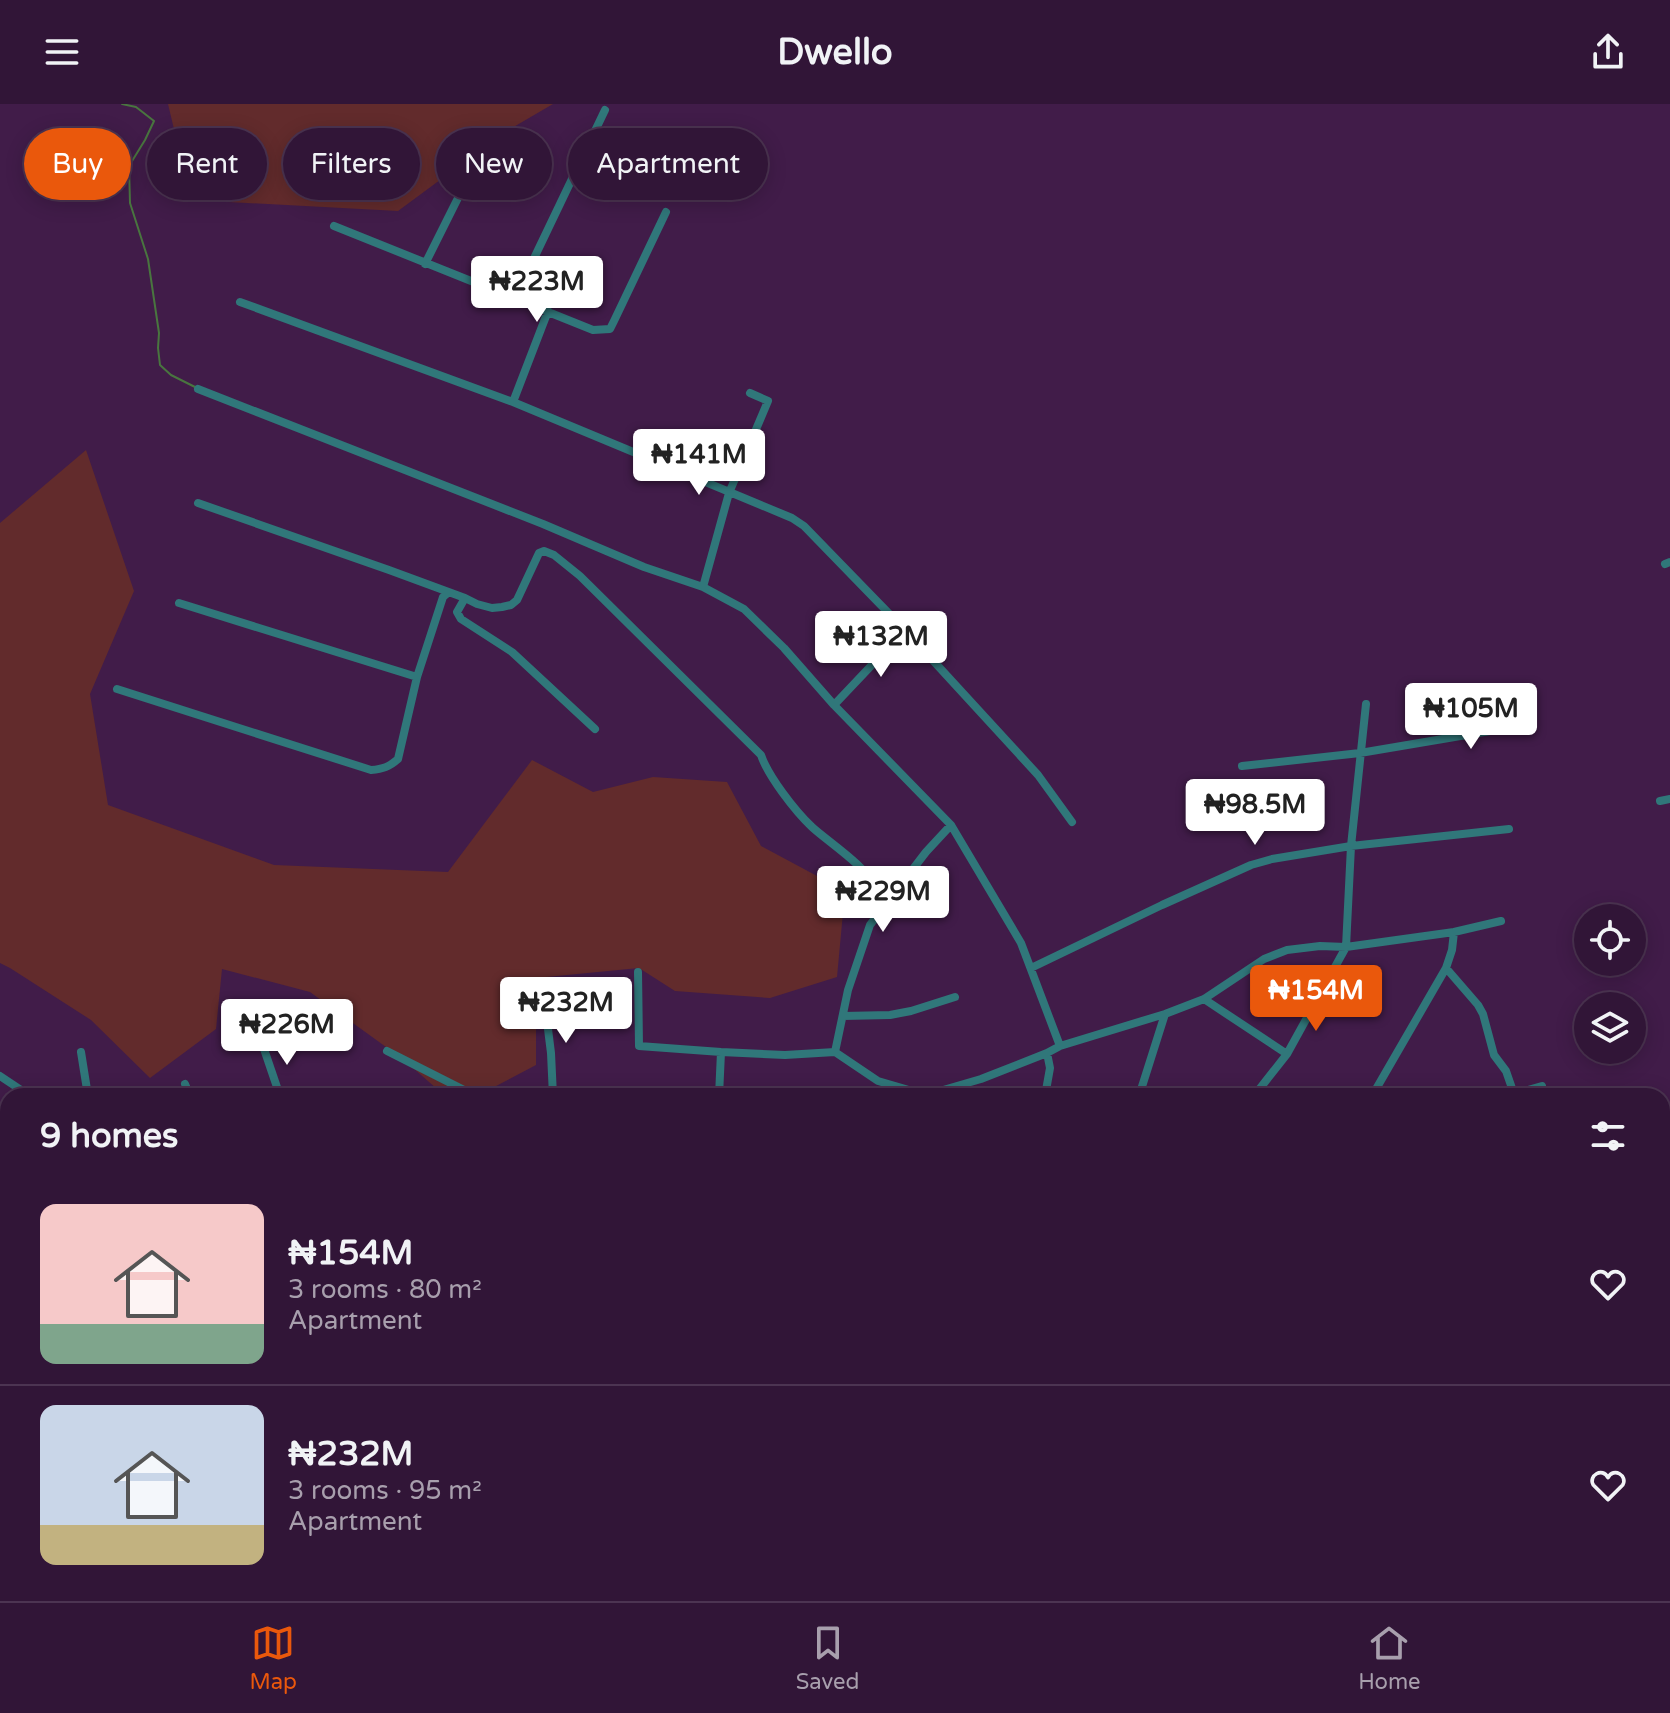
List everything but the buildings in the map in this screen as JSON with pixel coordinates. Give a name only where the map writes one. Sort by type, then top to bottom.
[{"type":"street","points":[[515,298],[605,110]]},
{"type":"street","points":[[425,264],[457,200]]},
{"type":"street","points":[[334,226],[593,330],[610,329],[666,212]]},
{"type":"street","points":[[240,302],[513,402],[792,518],[804,526],[905,630],[1038,775],[1072,822]]},
{"type":"street","points":[[513,402],[548,311]]},
{"type":"street","points":[[198,389],[543,524],[644,567],[703,587],[744,609],[951,825],[1021,943],[1060,1046]]},
{"type":"street","points":[[703,587],[729,493],[768,401],[750,393]]},
{"type":"street","points":[[198,503],[492,608],[511,605],[517,600],[539,553],[544,551],[554,555],[580,576],[761,755],[772,778],[811,826],[875,886],[879,913]]},
{"type":"street","points":[[117,689],[371,770],[390,766],[398,759],[417,677],[443,597],[448,593]]},
{"type":"street","points":[[465,598],[457,612],[461,619],[512,652],[595,729]]},
{"type":"street","points":[[179,603],[417,677]]},
{"type":"street","points":[[834,705],[905,630]]},
{"type":"street","points":[[1260,1088],[1287,1054],[1346,947],[1351,846],[1366,704]]},
{"type":"street","points":[[1242,766],[1360,753],[1490,731]]},
{"type":"street","points":[[835,1052],[848,990],[870,925],[926,852],[951,825]]},
{"type":"street","points":[[1031,968],[1251,865],[1351,846],[1509,829]]},
{"type":"street","points":[[950,1088],[981,1079],[1060,1046],[1204,999],[1264,959],[1287,950],[1346,947],[1454,932],[1501,921]]},
{"type":"street","points":[[1377,1088],[1446,968],[1454,932]]},
{"type":"street","points":[[1446,968],[1483,1014],[1494,1055],[1506,1071],[1510,1088]]},
{"type":"street","points":[[638,972],[639,1046],[785,1055],[835,1052],[878,1081],[902,1088]]},
{"type":"street","points":[[544,997],[553,1088]]},
{"type":"street","points":[[843,1016],[890,1015],[955,997]]},
{"type":"street","points":[[1204,999],[1287,1054]]},
{"type":"street","points":[[1142,1088],[1165,1014]]},
{"type":"street","points":[[264,1049],[277,1088]]},
{"type":"street","points":[[387,1051],[460,1088]]},
{"type":"street","points":[[81,1052],[87,1088]]},
{"type":"street","points":[[719,1088],[721,1052]]},
{"type":"street","points":[[1046,1088],[1050,1068],[1047,1053]]},
{"type":"street","points":[[0,1076],[18,1088]]},
{"type":"street","points":[[185,1084],[187,1088]]},
{"type":"street","points":[[1535,1088],[1542,1086]]},
{"type":"shaded area","points":[[168,104],[553,104],[512,128],[436,128],[436,183],[420,195],[420,128],[283,128],[283,200],[413,200],[398,211],[191,200],[267,200],[267,128],[174,128]]},
{"type":"shaded area","points":[[86,450],[134,591],[90,694],[108,805],[274,865],[448,872],[532,760],[593,792],[653,777],[727,782],[761,846],[845,891],[837,977],[770,998],[675,991],[639,968],[536,978],[536,1065],[492,1088],[436,1088],[404,1060],[310,992],[222,969],[216,1029],[150,1078],[91,1020],[0,963],[0,523]]},
{"type":"waterway","points":[[122,104],[136,107],[154,121],[129,166],[130,203],[148,259],[159,333],[160,365],[171,375],[197,388]]}]
